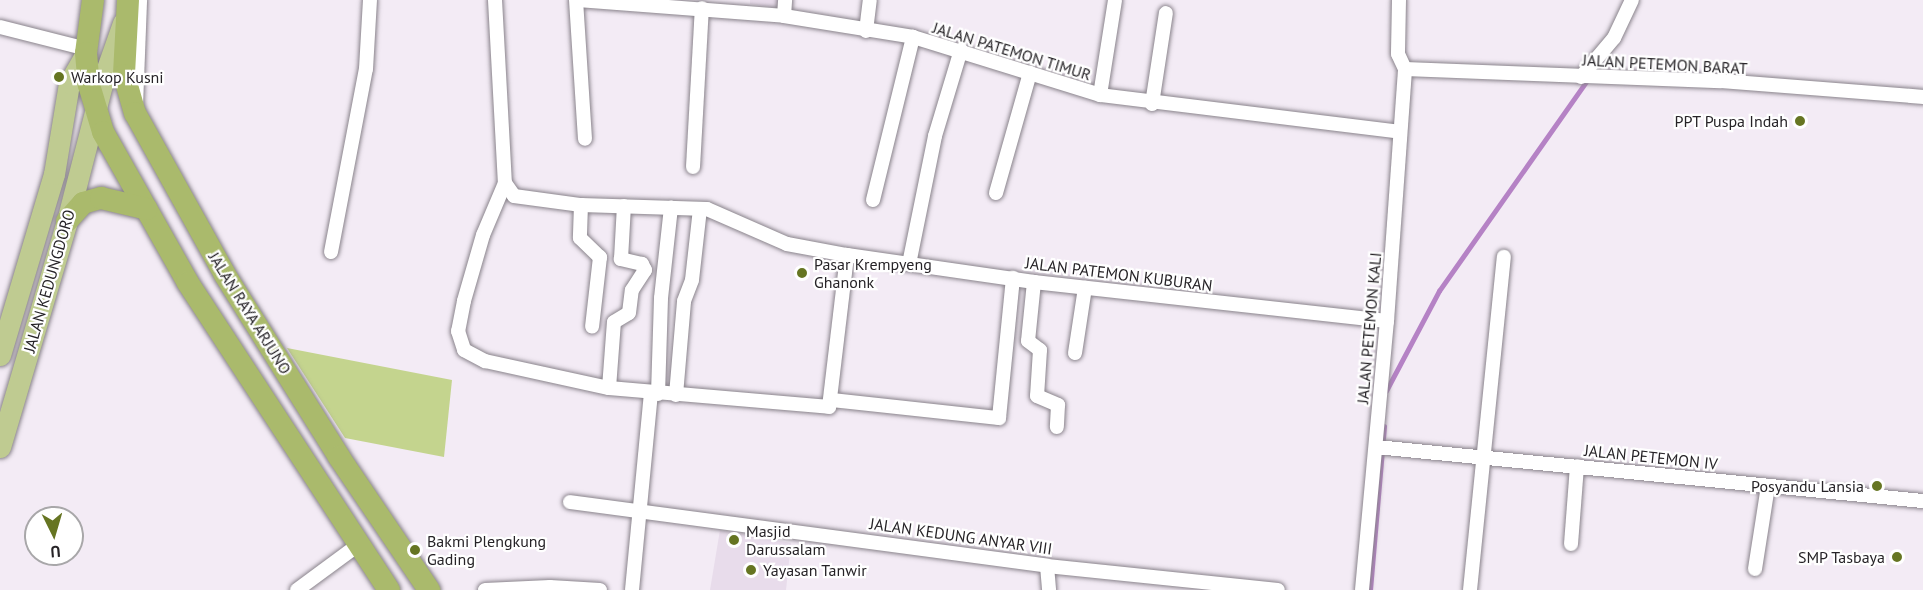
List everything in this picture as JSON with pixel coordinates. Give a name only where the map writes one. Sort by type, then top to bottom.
[{"type":"highway","points":[[93,0],[86,51],[94,113],[188,284],[389,590]]},
{"type":"highway","name":"JALAN RAYA ARJUNO","points":[[126,9],[124,75],[135,113],[225,274],[422,588]]},
{"type":"highway","points":[[67,221],[83,204],[101,198],[147,208]]},
{"type":"main road","name":"JALAN KEDUNGDORO","points":[[0,447],[67,221],[94,113],[126,9]]},
{"type":"main road","name":"JALAN KEDUNGDORO","points":[[0,355],[54,174],[69,83],[86,51]]},
{"type":"street","points":[[135,113],[140,88],[140,0]]},
{"type":"street","points":[[330,252],[366,69],[370,0]]},
{"type":"street","points":[[495,0],[505,183],[474,265],[459,340],[472,357],[609,388],[826,408],[832,400],[847,255]]},
{"type":"street","points":[[577,0],[585,140]]},
{"type":"street","name":"JALAN PATEMON TIMUR","points":[[577,0],[784,16],[913,38],[961,50],[1100,95],[1152,104],[1400,132]]},
{"type":"street","points":[[784,16],[785,0]]},
{"type":"street","points":[[867,31],[870,0]]},
{"type":"street","points":[[1100,95],[1115,0]]},
{"type":"street","name":"JALAN PETEMON KALI","points":[[1362,590],[1381,447],[1387,321],[1405,69],[1398,54],[1399,0]]},
{"type":"street","points":[[1583,77],[1614,38],[1632,0]]},
{"type":"street","points":[[693,167],[702,8]]},
{"type":"street","points":[[1152,104],[1166,13]]},
{"type":"street","points":[[0,27],[86,51]]},
{"type":"street","points":[[873,201],[913,38]]},
{"type":"street","points":[[909,264],[935,136],[961,50]]},
{"type":"street","name":"JALAN PETEMON BARAT","points":[[1405,69],[1721,81],[1923,97]]},
{"type":"street","points":[[996,193],[1030,73]]},
{"type":"street","name":"JALAN PATEMON KUBURAN","points":[[505,183],[514,196],[524,199],[581,205],[700,209],[728,216],[787,244],[847,255],[1034,282],[1387,321]]},
{"type":"street","points":[[581,205],[580,238],[600,257],[592,327]]},
{"type":"street","points":[[609,388],[614,321],[629,313],[632,290],[643,279],[645,270],[642,264],[624,263],[621,259],[624,206]]},
{"type":"street","points":[[632,590],[654,393],[671,208]]},
{"type":"street","points":[[676,395],[684,301],[692,280],[700,209]]},
{"type":"street","points":[[1470,590],[1486,457],[1497,301],[1504,257]]},
{"type":"street","points":[[832,400],[999,418],[1013,278]]},
{"type":"street","points":[[1034,282],[1028,341],[1040,350],[1036,396],[1058,405],[1057,427]]},
{"type":"street","points":[[1075,353],[1085,288]]},
{"type":"street","name":"JALAN PETEMON IV","points":[[1381,447],[1923,501]]},
{"type":"street","points":[[1571,544],[1577,466]]},
{"type":"street","points":[[1755,569],[1768,486]]},
{"type":"street","name":"JALAN KEDUNG ANYAR VIII","points":[[570,502],[1047,566],[1278,590]]},
{"type":"street","points":[[297,590],[358,545]]},
{"type":"street","points":[[1047,566],[1049,590]]},
{"type":"street","points":[[485,590],[550,586],[600,590]]},
{"type":"shaded area","points":[[750,0],[780,0],[779,8],[750,4]]},
{"type":"shaded area","name":"Yayasan Tanwir","points":[[720,530],[791,543],[786,590],[710,590]]},
{"type":"green space","points":[[287,348],[452,380],[444,457],[345,438]]},
{"type":"waterway","points":[[1386,391],[1439,291],[1588,79]]},
{"type":"waterway","points":[[1370,590],[1384,427]]},
{"type":"place","name":"Warkop Kusni","points":[[59,77]]},
{"type":"place","name":"PPT Puspa Indah","points":[[1800,121]]},
{"type":"place","name":"Pasar Krempyeng Ghanonk","points":[[802,273]]},
{"type":"place","name":"Posyandu Lansia","points":[[1877,486]]},
{"type":"place","name":"Masjid Darussalam","points":[[734,540]]},
{"type":"place","name":"Bakmi Plengkung Gading","points":[[415,550]]},
{"type":"place","name":"SMP Tasbaya","points":[[1897,557]]},
{"type":"place","name":"Yayasan Tanwir","points":[[751,570]]}]
